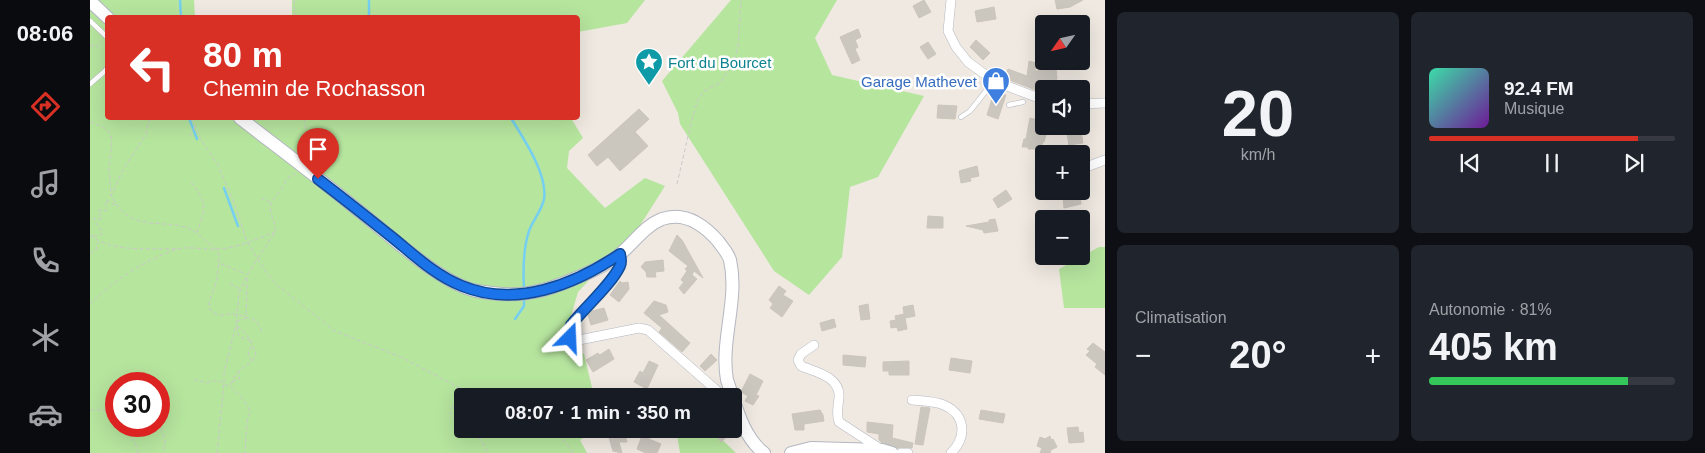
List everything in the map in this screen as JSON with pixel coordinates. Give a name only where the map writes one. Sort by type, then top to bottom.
[{"type":"street","points":[[951,0],[948,31],[956,47],[968,62],[994,81],[1035,97]]},
{"type":"street","points":[[90,1],[105,15]]},
{"type":"street","points":[[1090,104],[1105,103]]},
{"type":"street","points":[[243,120],[413,254],[446,278],[474,291],[510,294],[539,292],[604,265],[620,254],[652,224],[662,219],[673,217],[690,219],[700,224],[724,249],[729,258],[733,290],[725,372],[729,388]]},
{"type":"street","points":[[1090,166],[1105,160]]},
{"type":"street","points":[[620,254],[622,260],[620,266],[571,325],[568,333],[570,338],[579,340],[639,328],[648,330],[714,388]]},
{"type":"street","points":[[814,345],[798,357],[799,364],[829,378],[836,385],[839,393],[837,415],[839,422],[887,451]]},
{"type":"street","points":[[912,400],[932,402],[945,406],[960,419],[962,425],[960,440],[950,453]]},
{"type":"street","points":[[742,422],[753,442],[764,453]]},
{"type":"street","points":[[791,453],[811,448],[887,451]]},
{"type":"street","points":[[901,453],[908,453]]},
{"type":"lane","points":[[90,21],[105,36]]},
{"type":"lane","points":[[90,84],[105,71]]},
{"type":"lane","points":[[961,117],[970,111],[994,81]]},
{"type":"lane","points":[[1009,105],[1023,102]]},
{"type":"path","points":[[294,0],[295,15]]},
{"type":"path","points":[[677,184],[698,100],[704,91],[720,83],[733,64],[738,46],[741,0]]},
{"type":"path","points":[[90,45],[97,47],[105,40]]},
{"type":"path","points":[[111,196],[124,168],[146,134],[150,120]]},
{"type":"path","points":[[193,120],[200,138],[218,165],[236,208],[246,242],[277,285],[335,331],[401,357],[461,388]]},
{"type":"path","points":[[251,341],[240,337],[237,332],[236,322],[241,289],[257,258],[275,232],[276,226],[270,212],[271,202],[282,189],[282,184],[287,179],[304,172],[308,144],[304,120]]},
{"type":"path","points":[[90,122],[103,127],[110,133],[112,140],[109,169],[111,196],[117,206]]},
{"type":"path","points":[[190,136],[196,126]]},
{"type":"path","points":[[191,182],[203,196],[204,214],[196,233]]},
{"type":"path","points":[[261,198],[271,202]]},
{"type":"path","points":[[91,236],[95,237],[103,233],[94,218],[102,218],[98,210],[106,211],[106,200],[117,206],[129,217],[166,225],[174,224],[187,227],[217,250],[220,256],[218,277],[210,296],[209,306],[211,310],[222,315],[237,313],[257,321],[262,332]]},
{"type":"path","points":[[91,236],[98,241],[122,247],[217,250],[275,232]]},
{"type":"path","points":[[90,254],[96,250],[98,241]]},
{"type":"path","points":[[90,304],[128,273],[149,261],[179,249]]},
{"type":"path","points":[[220,263],[247,275]]},
{"type":"path","points":[[246,318],[247,275]]},
{"type":"path","points":[[230,284],[241,289]]},
{"type":"path","points":[[236,322],[246,318]]},
{"type":"path","points":[[231,386],[234,374],[256,356],[254,345],[236,326]]},
{"type":"path","points":[[217,453],[226,366],[236,326]]},
{"type":"path","points":[[252,361],[248,354],[250,348],[254,345]]},
{"type":"path","points":[[232,382],[239,379],[240,374],[238,370]]},
{"type":"path","points":[[194,378],[205,383],[214,380],[231,386],[246,402],[250,411],[247,423],[245,453]]},
{"type":"path","points":[[454,404],[450,413],[454,419]]},
{"type":"path","points":[[90,410],[105,410]]},
{"type":"path","points":[[131,437],[137,446],[138,453]]},
{"type":"path","points":[[163,453],[164,437]]},
{"type":"path","points":[[479,438],[488,453]]},
{"type":"path","points":[[562,438],[573,453]]},
{"type":"green space","points":[[90,0],[194,0],[195,15],[105,15],[105,120],[572,120],[583,138],[569,151],[567,168],[605,208],[645,178],[665,186],[634,235],[616,251],[578,292],[563,343],[584,354],[592,388],[454,388],[454,438],[583,438],[580,440],[587,453],[90,453]]},
{"type":"green space","points":[[292,0],[645,0],[627,23],[580,32],[580,15],[292,15]]},
{"type":"green space","points":[[731,0],[837,0],[815,38],[832,75],[924,96],[878,177],[850,187],[842,257],[809,295],[774,271],[680,124],[678,113],[662,81]]},
{"type":"green space","points":[[1099,247],[1105,247],[1105,308],[1064,308],[1059,269],[1066,265],[1090,265],[1090,252]]},
{"type":"green space","points":[[678,438],[720,438],[736,453],[680,453]]},
{"type":"building","points":[[924,0],[931,12],[919,18],[913,6]]},
{"type":"building","points":[[1055,0],[1083,0],[1070,7],[1057,9]]},
{"type":"building","points":[[994,7],[996,19],[977,22],[975,11]]},
{"type":"building","points":[[858,29],[861,37],[855,40],[858,47],[855,49],[860,60],[852,64],[840,37]]},
{"type":"building","points":[[976,40],[990,53],[983,60],[970,47]]},
{"type":"building","points":[[928,42],[936,54],[928,59],[920,47]]},
{"type":"building","points":[[1029,61],[1035,63],[1035,71],[1056,70],[1057,78],[1056,80],[1035,80],[1035,90],[1004,78],[1008,69],[1027,76]]},
{"type":"building","name":"Garage Mathevet","points":[[994,92],[1006,95],[998,119],[987,115]]},
{"type":"building","points":[[938,105],[957,106],[955,119],[937,118]]},
{"type":"building","points":[[639,109],[649,119],[635,132],[648,146],[620,171],[608,157],[597,166],[588,155]]},
{"type":"building","points":[[1030,118],[1035,119],[1035,135],[1046,135],[1044,142],[1042,145],[1035,145],[1035,149],[1028,149],[1028,147],[1022,147],[1024,139],[1026,139]]},
{"type":"building","points":[[1067,135],[1082,135],[1083,143],[1069,145]]},
{"type":"building","points":[[977,166],[979,176],[970,178],[971,181],[961,183],[959,171]]},
{"type":"building","points":[[1006,190],[1012,199],[998,208],[993,199]]},
{"type":"building","points":[[1063,200],[1081,200],[1081,204],[1064,208]]},
{"type":"building","points":[[928,216],[943,217],[943,228],[927,228]]},
{"type":"building","points":[[995,219],[998,231],[984,233],[983,230],[966,226],[989,222],[989,220]]},
{"type":"building","points":[[677,235],[682,240],[703,278],[694,271],[692,275],[685,269],[688,266],[669,251]]},
{"type":"building","points":[[663,260],[664,271],[655,272],[656,277],[647,277],[646,272],[641,267],[645,262]]},
{"type":"building","points":[[687,271],[697,279],[684,294],[679,288],[684,282],[681,280]]},
{"type":"building","points":[[620,281],[622,283],[628,282],[629,289],[619,302],[610,295]]},
{"type":"building","points":[[779,286],[786,291],[783,295],[793,301],[782,317],[770,308],[773,304],[769,300]]},
{"type":"building","points":[[654,301],[666,305],[668,312],[659,315],[690,343],[682,352],[659,332],[662,328],[644,313]]},
{"type":"building","points":[[868,304],[870,319],[861,320],[859,306]]},
{"type":"building","points":[[913,305],[915,316],[905,318],[907,329],[898,331],[897,327],[891,328],[890,321],[896,320],[895,316],[904,314],[903,307]]},
{"type":"building","points":[[604,308],[608,320],[591,325],[588,315],[592,311]]},
{"type":"building","points":[[834,319],[836,327],[822,331],[820,323]]},
{"type":"building","points":[[1093,343],[1105,352],[1105,375],[1095,367],[1097,364],[1086,355],[1090,351],[1087,349]]},
{"type":"building","points":[[609,349],[614,359],[593,372],[586,360],[598,353],[600,355]]},
{"type":"building","points":[[711,354],[717,360],[705,371],[700,366]]},
{"type":"building","points":[[843,355],[866,357],[865,367],[843,365]]},
{"type":"building","points":[[951,358],[972,361],[970,373],[949,370]]},
{"type":"building","points":[[649,361],[658,365],[647,388],[634,382],[640,371],[643,373]]},
{"type":"building","points":[[909,361],[909,375],[889,375],[889,371],[883,371],[883,362]]},
{"type":"building","points":[[750,374],[763,381],[756,395],[759,396],[753,405],[745,401],[748,396],[742,393]]},
{"type":"building","points":[[921,407],[930,408],[923,445],[915,444]]},
{"type":"building","points":[[820,410],[824,421],[804,424],[804,430],[795,430],[792,414]]},
{"type":"building","points":[[981,410],[1005,414],[1003,423],[979,419]]},
{"type":"building","points":[[867,422],[893,425],[892,438],[913,443],[912,448],[898,448],[881,442],[879,434],[867,432]]},
{"type":"building","points":[[1078,427],[1079,433],[1083,432],[1084,442],[1069,443],[1067,428]]},
{"type":"building","points":[[1050,436],[1057,447],[1051,450],[1050,453],[1040,453],[1042,448],[1037,446],[1040,437],[1045,439]]},
{"type":"building","points":[[609,438],[626,438],[627,442],[619,442],[622,453],[613,451]]},
{"type":"building","points":[[641,438],[649,438],[661,444],[657,453],[646,453],[637,449]]},
{"type":"waterway","points":[[180,0],[181,15]]},
{"type":"waterway","points":[[369,0],[369,15]]},
{"type":"waterway","points":[[190,120],[197,139]]},
{"type":"waterway","points":[[512,120],[528,146],[538,168],[544,189],[543,203],[529,231],[526,245],[524,288]]},
{"type":"waterway","points":[[224,188],[238,226]]},
{"type":"waterway","points":[[515,319],[524,306],[524,299]]},
{"type":"place","name":"Fort du Bourcet","points":[[649,86]]},
{"type":"place","name":"Garage Mathevet","points":[[996,105]]},
{"type":"route","points":[[318,179],[446,278],[474,291],[492,294],[539,292],[586,274],[620,254],[622,260],[620,266],[614,276],[571,325],[568,333],[570,338]]}]
